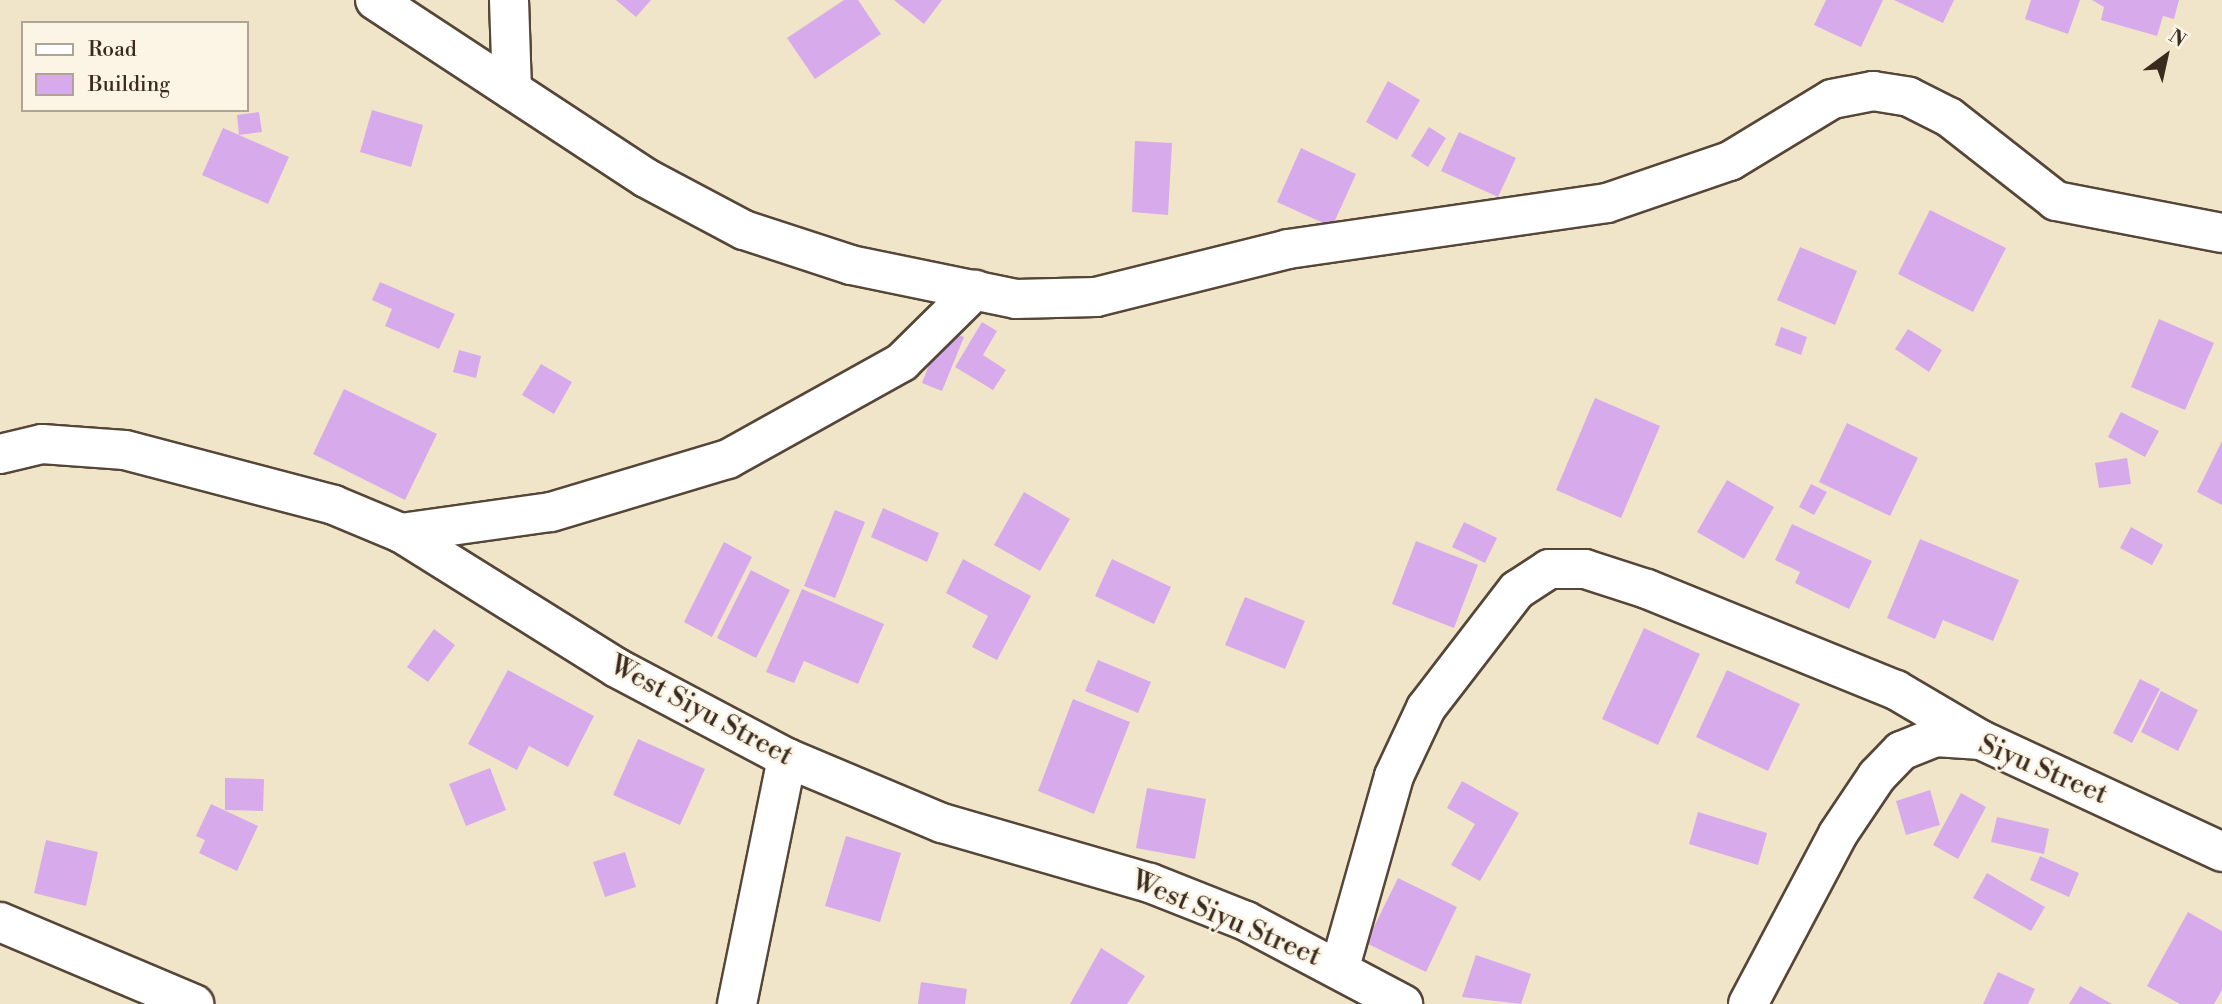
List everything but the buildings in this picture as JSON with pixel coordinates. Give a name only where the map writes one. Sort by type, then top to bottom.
[{"type":"street","points":[[375,0],[646,178],[744,230],[851,265],[1016,299],[1096,298],[1289,249],[1607,203],[1730,161],[1832,99],[1873,91],[1909,97],[1949,117],[2056,201],[2222,233]]},
{"type":"street","points":[[509,0],[512,90]]},
{"type":"street","points":[[401,533],[551,512],[727,459],[902,362],[975,290]]},
{"type":"street","name":"West Siyu Street","points":[[0,454],[42,444],[125,450],[334,505],[401,533],[617,668],[788,758],[942,823],[1150,883],[1340,967],[1403,1004]]},
{"type":"street","points":[[1340,967],[1394,776],[1426,708],[1517,590],[1549,569],[1585,569],[1647,589],[1896,690],[1981,740]]},
{"type":"street","name":"Siyu Street","points":[[1748,1004],[1838,834],[1877,776],[1901,751],[1935,737],[1981,740],[2222,852]]},
{"type":"street","points":[[737,1004],[788,758]]},
{"type":"street","points":[[0,922],[194,1004]]}]
